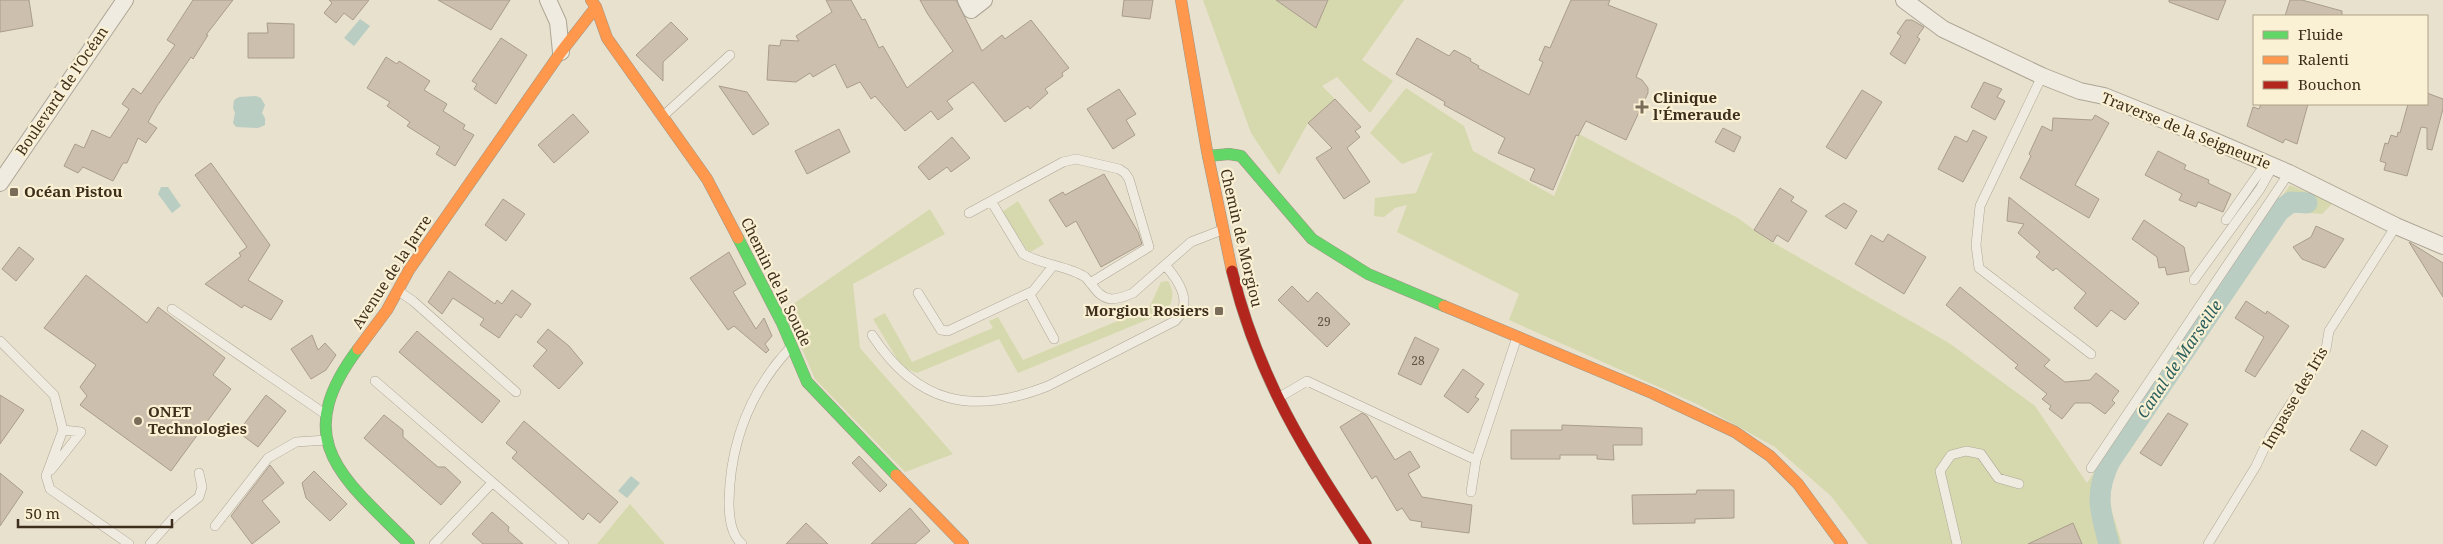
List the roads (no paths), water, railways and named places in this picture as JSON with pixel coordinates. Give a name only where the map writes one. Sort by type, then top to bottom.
[{"type":"street","name":"Boulevard de l'Océan","points":[[0,183],[125,0]]},
{"type":"street","points":[[548,0],[558,22],[561,52]]},
{"type":"street","points":[[966,0],[971,10],[984,0]]},
{"type":"street","name":"Chemin de Morgiou","points":[[1181,0],[1232,281],[1250,338],[1278,398],[1320,474],[1366,544]]},
{"type":"street","name":"Traverse de la Seigneurie","points":[[1904,0],[1943,29],[2042,76],[2080,91],[2104,96],[2289,173],[2396,226],[2443,246]]},
{"type":"street","name":"Avenue de la Jarre","points":[[409,544],[352,485],[332,457],[327,415],[331,398],[340,374],[400,292],[409,270],[593,4]]},
{"type":"street","name":"Chemin de la Soude","points":[[593,4],[607,38],[707,179],[792,346],[807,382],[963,544]]},
{"type":"street","points":[[1208,156],[1229,154],[1241,156],[1312,240],[1368,274],[1652,393],[1735,432],[1770,456],[1798,484],[1824,516],[1842,544]]},
{"type":"lane","points":[[662,117],[730,55]]},
{"type":"lane","points":[[2042,76],[1980,206],[1976,245],[1979,268],[2091,354]]},
{"type":"lane","points":[[969,213],[1070,159],[1119,169],[1129,178],[1149,247],[1090,283]]},
{"type":"lane","points":[[2226,220],[2270,165]]},
{"type":"lane","points":[[2194,280],[2260,190],[2270,165]]},
{"type":"lane","points":[[2091,468],[2289,173]]},
{"type":"lane","points":[[991,201],[1023,254],[1083,276],[1100,295],[1111,299],[1123,298],[1133,293],[1191,242],[1222,230]]},
{"type":"lane","name":"Impasse des Iris","points":[[2208,544],[2256,466],[2270,436],[2326,349],[2329,331],[2396,226]]},
{"type":"lane","points":[[872,335],[888,359],[903,373],[918,384],[953,400],[968,402],[995,400],[1029,394],[1175,321],[1181,315],[1184,307],[1181,285],[1165,265]]},
{"type":"lane","points":[[918,293],[944,332],[1030,293],[1040,286],[1052,266]]},
{"type":"lane","points":[[400,292],[413,301],[516,392]]},
{"type":"lane","points":[[1030,293],[1054,340]]},
{"type":"lane","points":[[172,309],[327,415]]},
{"type":"lane","points":[[1471,492],[1476,460],[1517,335]]},
{"type":"lane","points":[[0,341],[54,395],[62,430],[46,476],[50,490],[129,544]]},
{"type":"lane","points":[[742,544],[733,529],[729,515],[730,465],[737,438],[765,380],[792,346]]},
{"type":"lane","points":[[376,381],[564,544]]},
{"type":"lane","points":[[1278,398],[1307,381],[1476,460]]},
{"type":"lane","points":[[46,476],[81,432],[62,430]]},
{"type":"lane","points":[[215,526],[268,458],[296,442],[329,440]]},
{"type":"lane","points":[[1957,544],[1940,471],[1951,455],[1966,451],[1981,454],[1998,478],[2019,484]]},
{"type":"lane","points":[[150,544],[176,516],[199,497],[202,487],[199,473]]},
{"type":"lane","points":[[434,544],[492,483]]},
{"type":"waterway","name":"Canal de Marseille","points":[[2109,544],[2101,512],[2100,493],[2110,461],[2279,211],[2291,202],[2307,203]]},
{"type":"place","name":"Clinique l'Émeraude","points":[[1642,107]]},
{"type":"place","name":"Océan Pistou","points":[[14,192]]},
{"type":"place","name":"Morgiou Rosiers","points":[[1219,311]]},
{"type":"place","name":"ONET Technologies","points":[[138,421]]}]
